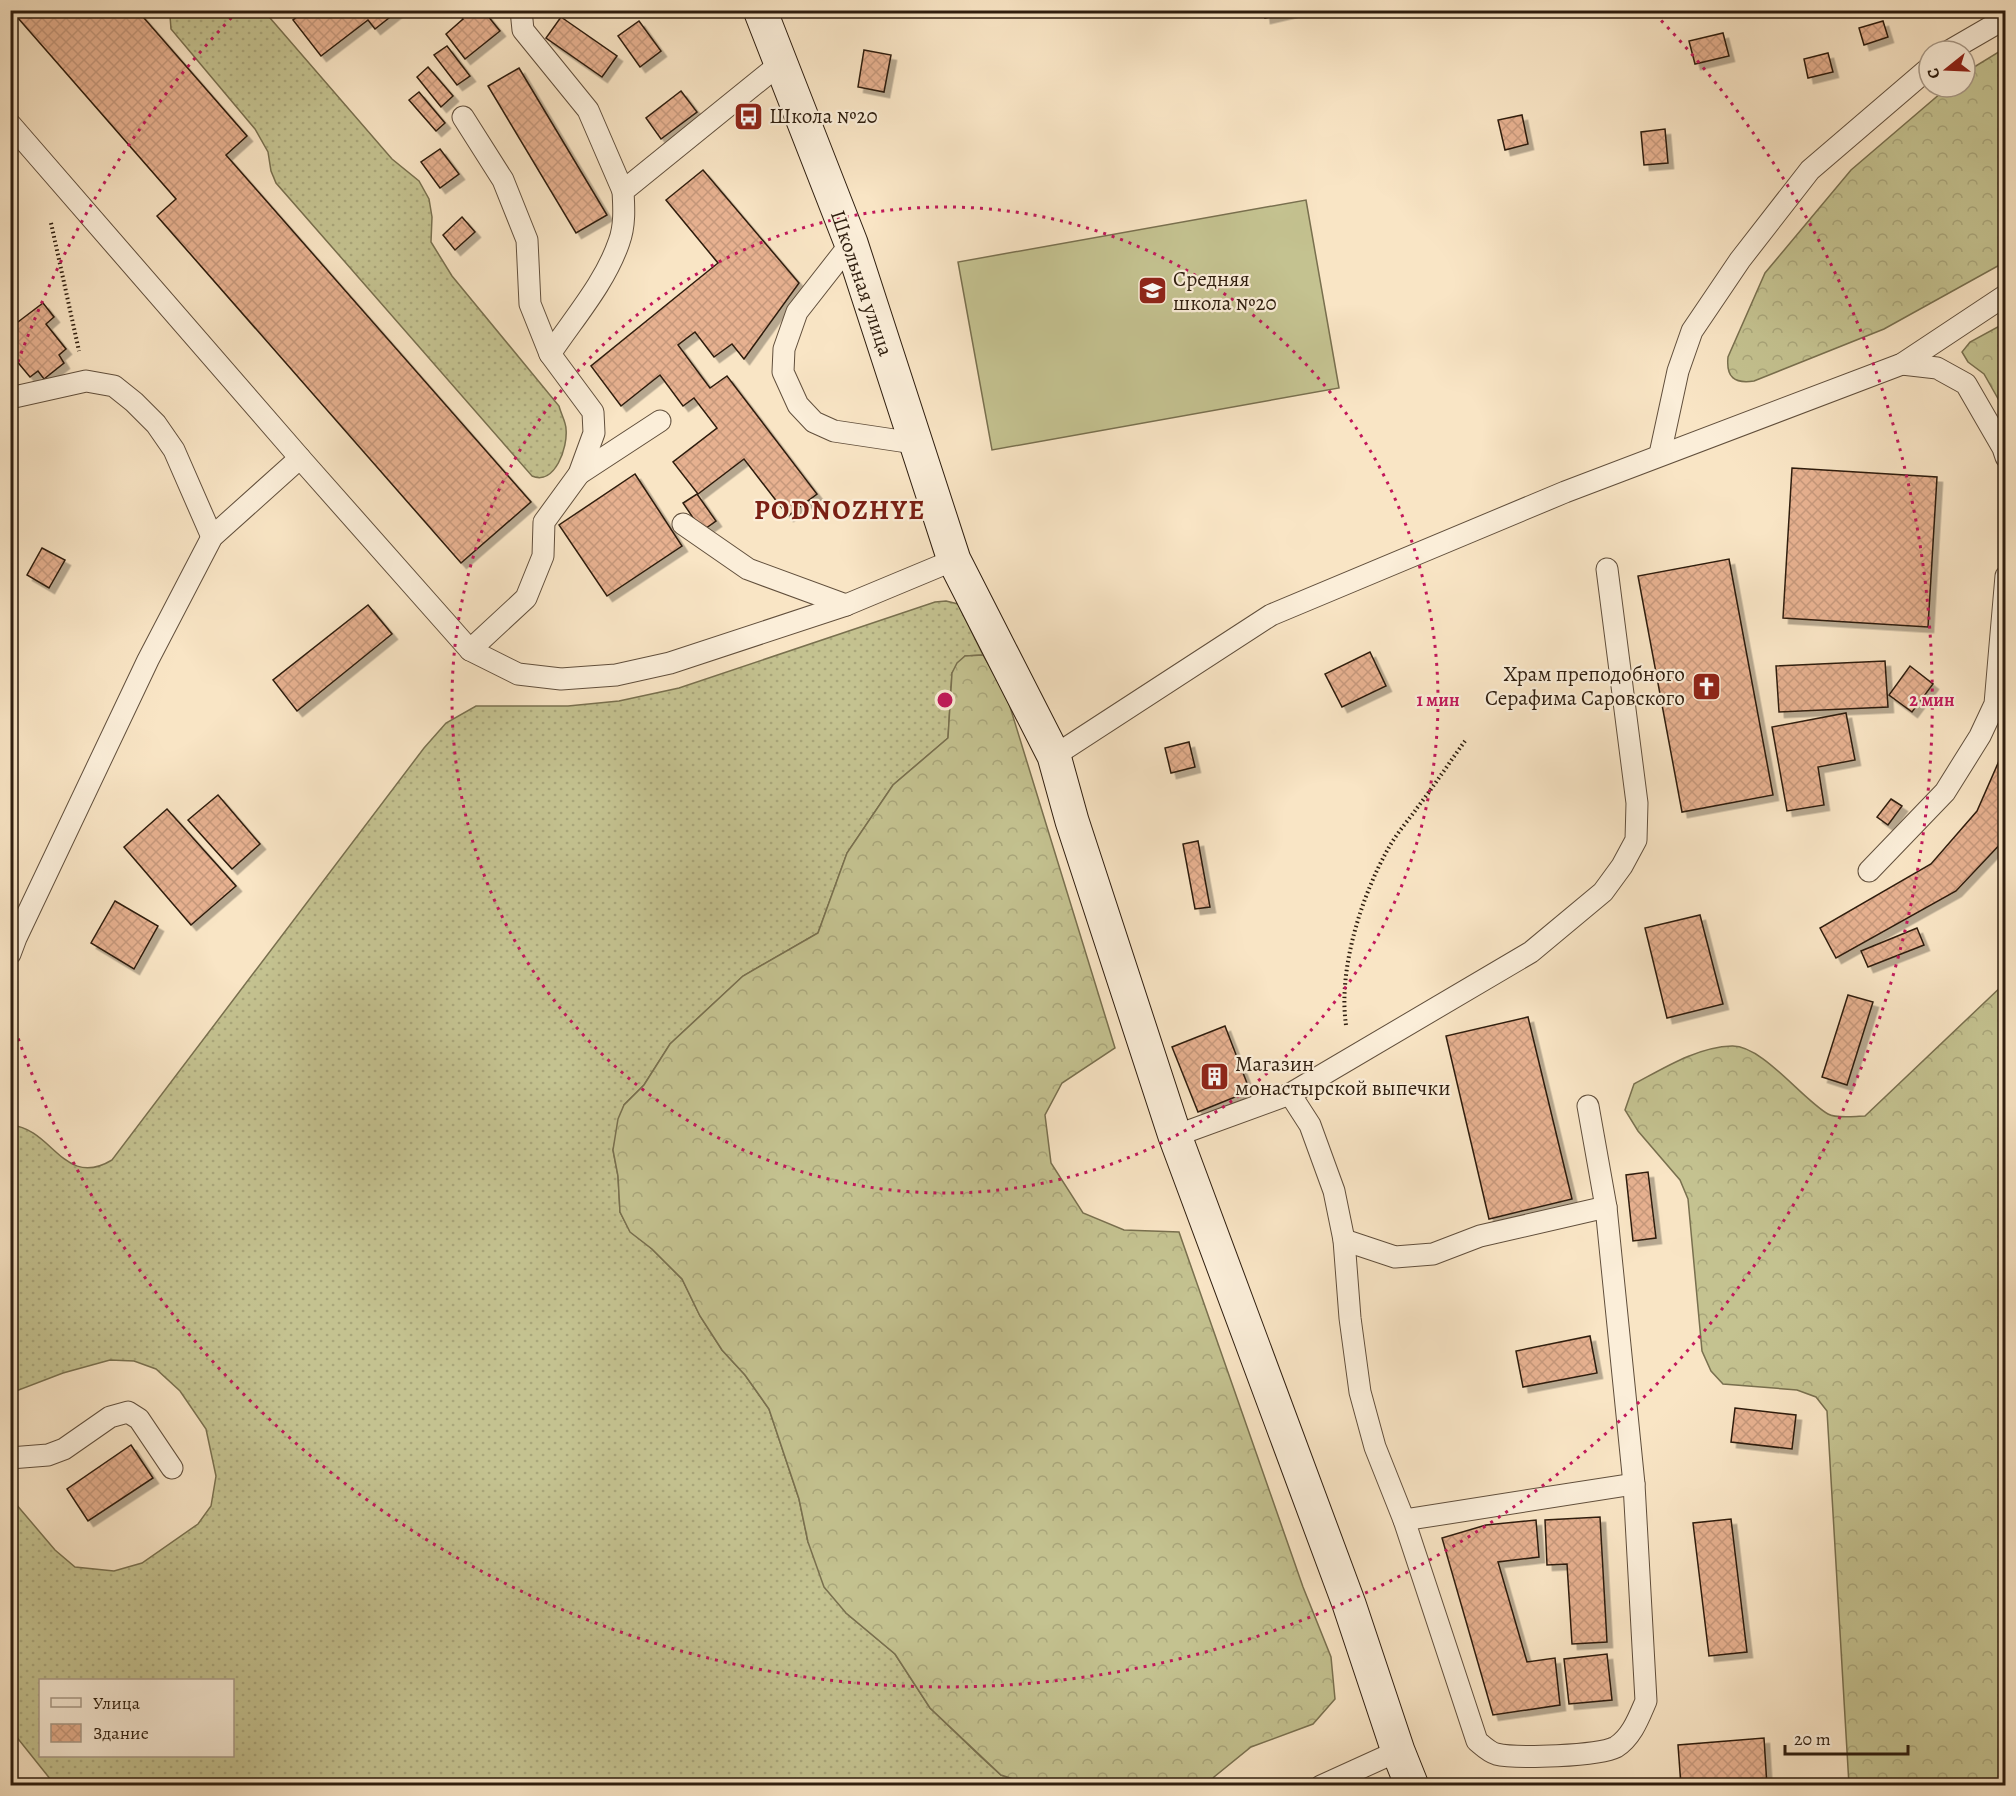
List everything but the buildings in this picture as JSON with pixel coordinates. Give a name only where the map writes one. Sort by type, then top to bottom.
[{"type":"main road","name":"Школьная улица","points":[[760,10],[851,243],[914,443],[954,560],[1054,756],[1072,821],[1175,1136],[1345,1593],[1398,1751],[1412,1785]]},
{"type":"lane","points":[[521,10],[523,30],[588,110],[623,191],[625,212],[620,241],[606,271],[550,354]]},
{"type":"lane","points":[[1970,39],[2006,18]]},
{"type":"lane","points":[[623,191],[781,63]]},
{"type":"lane","points":[[1660,454],[1678,371],[1692,331],[1740,260],[1810,170],[1917,78]]},
{"type":"lane","points":[[463,117],[503,180],[526,240],[531,303],[550,354],[593,412],[594,433],[579,474],[544,522],[543,556],[526,598],[470,650]]},
{"type":"lane","points":[[10,124],[470,650],[518,674],[561,679],[616,675],[670,663],[846,605],[954,560]]},
{"type":"lane","points":[[851,243],[797,312],[784,349],[783,372],[798,405],[814,422],[834,431],[914,443]]},
{"type":"lane","points":[[1054,756],[1271,615],[1660,454],[1902,364],[2006,295]]},
{"type":"lane","points":[[1902,364],[1937,368],[1965,384],[2006,457]]},
{"type":"lane","points":[[10,398],[86,381],[114,386],[156,424],[174,450],[212,537]]},
{"type":"lane","points":[[579,474],[660,421]]},
{"type":"lane","points":[[10,954],[148,660],[212,537],[300,458]]},
{"type":"lane","points":[[683,524],[748,569],[846,605]]},
{"type":"lane","points":[[1175,1136],[1290,1094],[1531,952],[1603,892],[1622,866],[1636,840],[1637,803],[1607,569]]},
{"type":"lane","points":[[1869,871],[1945,792],[1980,736],[1995,704],[2006,576]]},
{"type":"lane","points":[[1290,1094],[1310,1125],[1334,1191],[1344,1239],[1350,1318],[1360,1392],[1375,1448],[1404,1520],[1477,1741],[1493,1753],[1509,1756],[1596,1753],[1616,1746],[1635,1727],[1646,1701],[1634,1484],[1606,1207],[1588,1106]]},
{"type":"lane","points":[[1344,1239],[1395,1257],[1433,1254],[1480,1236],[1606,1207]]},
{"type":"lane","points":[[10,1458],[48,1455],[64,1449],[110,1417],[128,1412],[139,1419],[172,1468]]},
{"type":"lane","points":[[1404,1520],[1634,1484]]},
{"type":"lane","points":[[1321,1785],[1398,1751]]},
{"type":"path","points":[[51,221],[86,381]]},
{"type":"path","points":[[1351,1058],[1344,1013],[1347,976],[1356,927],[1375,876],[1389,847],[1465,741]]},
{"type":"green space","points":[[173,11],[264,11],[392,159],[419,181],[429,199],[432,217],[431,242],[452,276],[559,406],[566,426],[565,445],[558,463],[547,475],[540,478],[532,476],[276,183],[271,171],[268,152],[255,129],[171,29],[170,16]]},
{"type":"green space","points":[[2005,48],[2005,262],[1884,329],[1754,381],[1747,382],[1733,378],[1728,370],[1728,357],[1765,273],[1851,170],[1934,99],[1977,99],[1977,65]]},
{"type":"green space","points":[[1306,200],[1339,388],[992,450],[958,262]]},
{"type":"green space","points":[[2005,323],[2005,411],[1984,374],[1968,362],[1962,352],[1970,342]]},
{"type":"green space","points":[[946,601],[958,604],[983,655],[965,656],[952,673],[948,738],[893,785],[847,853],[818,933],[743,976],[670,1044],[644,1085],[624,1105],[613,1150],[618,1176],[620,1212],[630,1231],[682,1279],[700,1316],[722,1350],[745,1375],[769,1409],[799,1499],[808,1542],[846,1613],[895,1654],[930,1708],[981,1757],[1001,1775],[1032,1785],[55,1785],[11,1730],[10,1497],[55,1550],[75,1567],[114,1571],[142,1563],[198,1524],[211,1506],[216,1476],[206,1429],[180,1391],[156,1369],[134,1361],[110,1360],[63,1373],[11,1393],[11,1125],[38,1136],[70,1163],[82,1167],[96,1167],[112,1160],[424,748],[446,723],[476,706],[568,706],[619,701],[679,688],[935,602]]},
{"type":"green space","points":[[983,655],[1007,697],[1115,1048],[1062,1083],[1045,1115],[1051,1163],[1083,1213],[1124,1230],[1179,1232],[1303,1587],[1331,1657],[1335,1699],[1313,1724],[1251,1747],[1214,1777],[1208,1785],[1032,1785],[1001,1775],[930,1708],[895,1654],[846,1613],[824,1587],[808,1542],[799,1499],[769,1409],[745,1375],[722,1350],[700,1316],[682,1279],[652,1249],[630,1232],[620,1212],[618,1176],[613,1150],[618,1119],[624,1105],[644,1085],[670,1044],[743,976],[818,933],[847,853],[893,785],[948,738],[952,673],[957,663],[965,656]]},
{"type":"green space","points":[[2005,983],[2005,1785],[1849,1785],[1827,1411],[1816,1397],[1797,1390],[1723,1384],[1711,1371],[1702,1351],[1688,1199],[1680,1180],[1638,1131],[1625,1110],[1634,1084],[1694,1054],[1732,1046],[1744,1048],[1769,1063],[1828,1114],[1841,1117],[1865,1116]]},
{"type":"place","name":"Школа №20","points":[[748,116]]},
{"type":"place","name":"Средняя школа №20","points":[[1152,291]]},
{"type":"place","name":"Храм преподобного Серафима Саровского","points":[[1706,686]]},
{"type":"place","name":"Магазин монастырской выпечки","points":[[1214,1076]]},
{"type":"district","name":"PODNOZHYE","points":[[840,510]]}]
